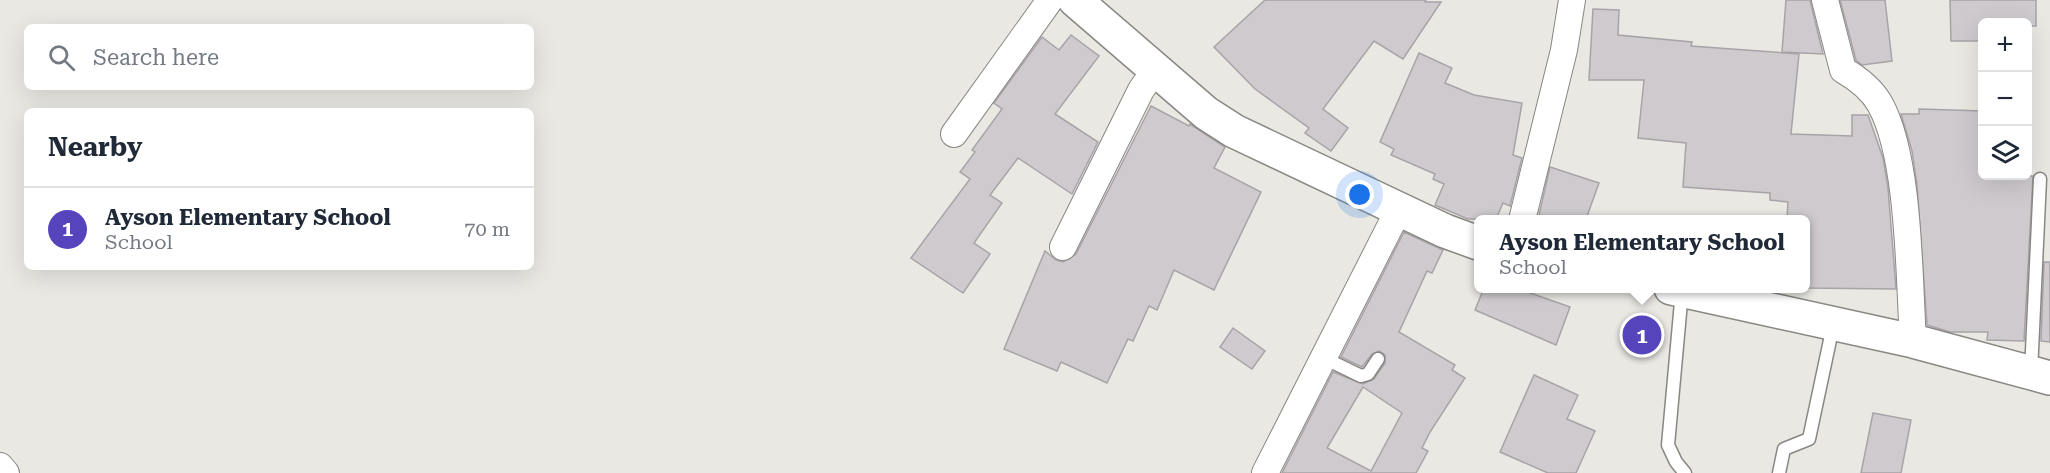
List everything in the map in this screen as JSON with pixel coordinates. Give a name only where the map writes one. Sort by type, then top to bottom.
[{"type":"street","points":[[954,134],[1050,0]]},
{"type":"street","points":[[1075,0],[1206,113],[1234,131],[1399,210],[1474,241]]},
{"type":"street","points":[[1523,215],[1564,50],[1572,0]]},
{"type":"street","points":[[1826,0],[1843,70],[1855,77],[1878,101],[1892,132],[1907,234],[1913,342]]},
{"type":"street","points":[[1063,247],[1141,90],[1155,70]]},
{"type":"street","points":[[1265,473],[1399,210]]},
{"type":"street","points":[[1694,293],[1913,342],[2041,375]]},
{"type":"street","points":[[0,466],[6,473]]},
{"type":"lane","points":[[2040,179],[2041,375]]},
{"type":"lane","points":[[1677,293],[1668,445],[1676,462],[1685,473]]},
{"type":"lane","points":[[1779,473],[1784,449],[1809,439],[1833,325]]},
{"type":"lane","points":[[1324,358],[1361,376],[1368,374],[1378,359]]},
{"type":"building","points":[[1265,0],[1426,0],[1425,2],[1441,2],[1403,59],[1374,41],[1323,109],[1348,128],[1331,151],[1305,133],[1309,128],[1255,89],[1214,47]]},
{"type":"building","points":[[1786,0],[1810,0],[1823,54],[1782,52]]},
{"type":"building","points":[[1840,0],[1885,0],[1892,61],[1862,65],[1856,60]]},
{"type":"building","points":[[1950,0],[2036,0],[2036,26],[2032,26],[2032,18],[1978,18],[1978,41],[1951,41]]},
{"type":"building","points":[[1593,9],[1619,10],[1618,35],[1692,42],[1691,46],[1799,54],[1791,134],[1852,136],[1852,115],[1868,115],[1883,158],[1888,188],[1896,289],[1810,288],[1810,215],[1787,215],[1788,202],[1770,200],[1770,193],[1683,187],[1686,143],[1638,138],[1644,80],[1589,80]]},
{"type":"building","points":[[1071,35],[1099,56],[1055,114],[1098,142],[1072,194],[1018,158],[990,195],[1002,203],[974,243],[990,254],[963,293],[911,258],[970,179],[960,172],[975,152],[972,150],[1002,109],[994,103],[1042,37],[1059,50]]},
{"type":"building","points":[[1419,53],[1452,68],[1445,83],[1474,95],[1522,103],[1513,155],[1522,158],[1510,206],[1503,203],[1498,215],[1474,215],[1474,219],[1468,219],[1435,205],[1444,184],[1433,179],[1435,174],[1391,155],[1394,149],[1380,142]]},
{"type":"building","points":[[1151,106],[1189,126],[1190,124],[1225,147],[1214,168],[1261,192],[1214,290],[1174,270],[1157,310],[1149,306],[1133,341],[1128,339],[1107,383],[1061,362],[1057,371],[1004,349],[1045,251],[1056,260],[1063,262],[1076,254]]},
{"type":"building","points":[[1919,109],[1978,111],[1978,180],[2032,180],[2033,176],[2024,341],[1987,340],[1988,332],[1950,332],[1927,325],[1917,185],[1912,151],[1901,114],[1919,114]]},
{"type":"building","points":[[1550,167],[1599,183],[1587,215],[1539,215]]},
{"type":"building","points":[[1404,232],[1443,250],[1432,273],[1427,271],[1399,332],[1455,365],[1452,370],[1465,378],[1430,432],[1422,448],[1428,451],[1416,473],[1282,473],[1333,372],[1363,384],[1374,379],[1385,363],[1385,355],[1379,351],[1372,354],[1362,367],[1341,357]],"holes":[[[1363,387],[1402,413],[1371,471],[1327,448]]]},
{"type":"building","points":[[2044,262],[2050,262],[2050,342],[2041,341]]},
{"type":"building","points":[[1482,293],[1530,293],[1570,307],[1556,345],[1475,310]]},
{"type":"building","points":[[1233,328],[1265,351],[1252,369],[1220,347]]},
{"type":"building","points":[[1534,375],[1578,395],[1567,419],[1595,431],[1576,473],[1548,473],[1500,452]]},
{"type":"building","points":[[1873,413],[1911,420],[1901,473],[1861,473]]},
{"type":"place","name":"Ayson Elementary School","points":[[1642,335]]}]
